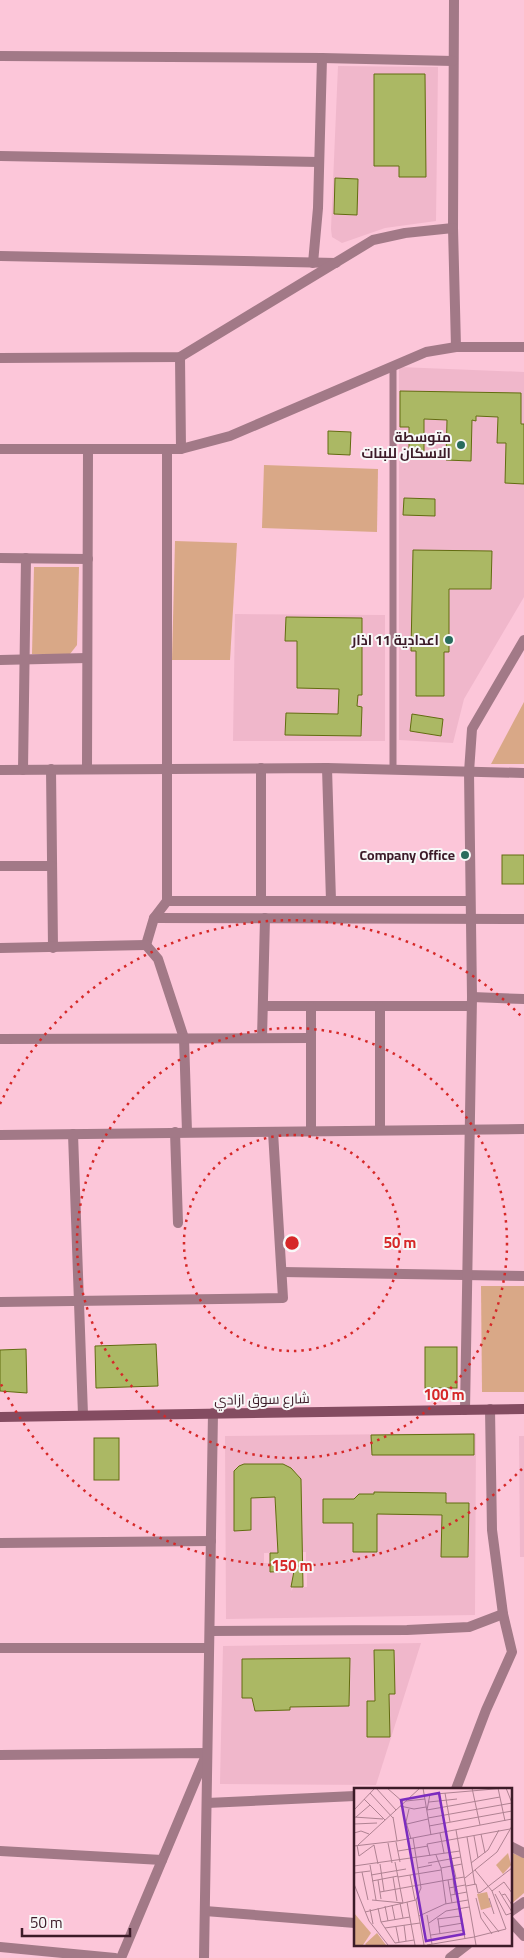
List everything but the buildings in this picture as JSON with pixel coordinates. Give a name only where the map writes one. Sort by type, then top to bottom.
[{"type":"street","points":[[454,0],[453,228],[456,347]]},
{"type":"street","points":[[0,56],[322,58],[453,62]]},
{"type":"street","points":[[313,263],[319,162],[322,58]]},
{"type":"street","points":[[0,156],[319,162]]},
{"type":"street","points":[[0,358],[180,357],[373,240],[405,233],[453,228]]},
{"type":"street","points":[[0,256],[336,263]]},
{"type":"street","points":[[0,449],[167,451],[181,449],[230,436],[426,352],[456,347],[524,347]]},
{"type":"street","points":[[180,357],[181,449]]},
{"type":"street","points":[[87,769],[88,449]]},
{"type":"street","points":[[146,945],[154,918],[167,901],[167,451]]},
{"type":"street","points":[[0,558],[88,560]]},
{"type":"street","points":[[23,770],[23,660],[26,558]]},
{"type":"street","points":[[465,1410],[468,1129],[472,1002],[469,772],[472,729],[524,640]]},
{"type":"street","points":[[0,660],[87,658]]},
{"type":"street","points":[[261,768],[261,901]]},
{"type":"street","points":[[327,768],[331,901]]},
{"type":"street","points":[[0,770],[393,768],[524,773]]},
{"type":"street","points":[[51,769],[53,948]]},
{"type":"street","points":[[0,866],[52,866]]},
{"type":"street","points":[[167,901],[470,901]]},
{"type":"street","points":[[154,918],[524,919]]},
{"type":"street","points":[[262,1038],[265,918]]},
{"type":"street","points":[[0,948],[146,945]]},
{"type":"street","points":[[146,945],[158,959],[184,1038],[187,1132]]},
{"type":"street","points":[[263,1006],[380,1007],[524,998]]},
{"type":"street","points":[[311,1007],[311,1131]]},
{"type":"street","points":[[380,1007],[380,1130]]},
{"type":"street","points":[[0,1039],[311,1038]]},
{"type":"street","points":[[0,1134],[524,1129]]},
{"type":"street","points":[[175,1132],[178,1223]]},
{"type":"street","points":[[0,1302],[283,1298],[273,1132]]},
{"type":"street","points":[[73,1134],[83,1416]]},
{"type":"street","points":[[282,1272],[524,1276]]},
{"type":"street","points":[[456,1788],[486,1710],[512,1652],[503,1614],[492,1530],[490,1409]]},
{"type":"street","name":"شارع سوق ازادي","points":[[0,1417],[524,1409]]},
{"type":"street","points":[[204,1958],[213,1413]]},
{"type":"street","points":[[0,1543],[211,1541]]},
{"type":"street","points":[[210,1631],[407,1630],[469,1627],[503,1614]]},
{"type":"street","points":[[0,1648],[209,1648]]},
{"type":"street","points":[[0,1755],[208,1753]]},
{"type":"street","points":[[121,1958],[208,1753]]},
{"type":"street","points":[[207,1803],[354,1796]]},
{"type":"street","points":[[512,1847],[524,1852]]},
{"type":"street","points":[[0,1851],[162,1860]]},
{"type":"street","points":[[512,1911],[524,1902]]},
{"type":"street","points":[[205,1911],[354,1923]]},
{"type":"street","points":[[512,1923],[524,1936]]},
{"type":"street","points":[[450,1958],[465,1946]]},
{"type":"street","points":[[0,1947],[115,1958]]},
{"type":"lane","points":[[393,367],[393,768]]},
{"type":"shaded area","points":[[338,66],[438,67],[436,221],[385,228],[342,243],[332,237]]},
{"type":"shaded area","points":[[399,367],[524,372],[524,597],[464,699],[453,743],[399,740]]},
{"type":"shaded area","points":[[264,465],[378,469],[377,532],[262,528]]},
{"type":"shaded area","points":[[175,541],[237,543],[230,660],[172,660]]},
{"type":"shaded area","points":[[34,567],[79,567],[77,645],[70,654],[32,654]]},
{"type":"shaded area","points":[[235,614],[385,615],[385,741],[233,741]]},
{"type":"shaded area","points":[[524,702],[524,764],[491,764]]},
{"type":"shaded area","points":[[481,1286],[524,1286],[524,1392],[482,1392]]},
{"type":"shaded area","points":[[476,1433],[475,1615],[226,1619],[225,1436]],"holes":[[[244,1464],[283,1464],[297,1473],[301,1479],[302,1547],[278,1547],[275,1497],[251,1498],[251,1530],[234,1531],[234,1471]],[[306,1552],[306,1571],[271,1572],[270,1563],[264,1563],[264,1553]],[[293,1573],[307,1573],[307,1587],[294,1587],[291,1591]]]},
{"type":"shaded area","points":[[519,1436],[524,1436],[524,1557],[520,1557]]},
{"type":"shaded area","points":[[421,1643],[376,1785],[220,1784],[223,1646]]},
{"type":"shaded area","points":[[512,1853],[524,1858],[524,1893],[512,1903]]},
{"type":"place","name":"متوسطة الاسكان للبنات","points":[[461,445]]},
{"type":"place","name":"اعدادية 11 اذار","points":[[449,640]]},
{"type":"place","name":"Company Office","points":[[465,855]]}]
